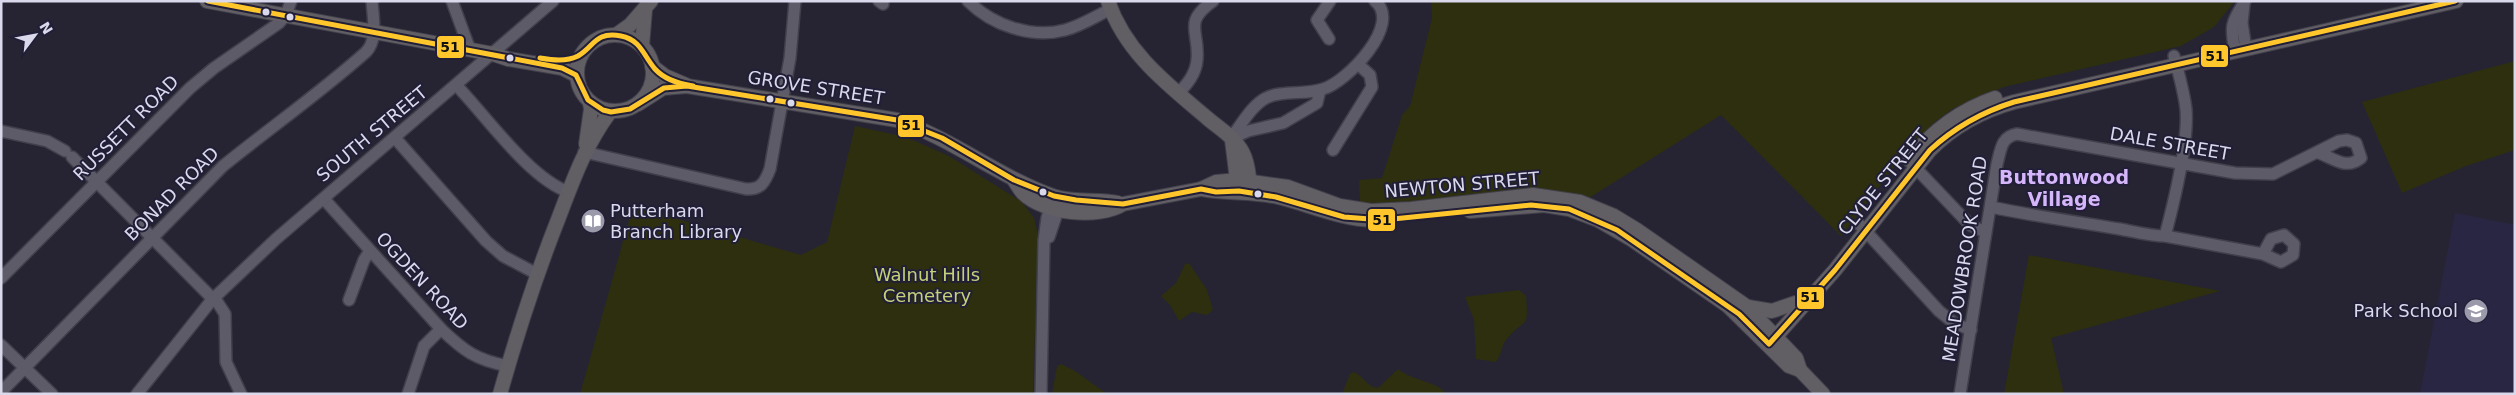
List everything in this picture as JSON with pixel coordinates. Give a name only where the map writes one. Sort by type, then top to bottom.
[{"type":"main road","points":[[207,1],[498,55],[508,59],[562,68],[576,75]]},
{"type":"main road","points":[[2240,46],[2414,1]]},
{"type":"main road","points":[[2240,46],[2456,1]]},
{"type":"main road","points":[[498,55],[509,53],[557,61],[581,54],[596,40],[616,35],[630,25],[648,5]]},
{"type":"main road","points":[[642,46],[648,5]]},
{"type":"main road","points":[[1110,5],[1134,50],[1178,94],[1231,138],[1244,155],[1244,186]]},
{"type":"main road","points":[[590,103],[610,112],[630,109],[638,104],[651,87],[652,66],[642,46],[630,38],[616,35]]},
{"type":"main road","name":"CLYDE STREET","points":[[1770,338],[1863,228],[1912,164],[1923,143],[1942,125],[1982,103],[2012,93],[2175,61],[2240,46]]},
{"type":"main road","points":[[581,54],[576,75],[578,86],[590,103],[591,109],[584,152]]},
{"type":"main road","name":"GROVE STREET","points":[[652,66],[665,76],[687,86]]},
{"type":"main road","name":"GROVE STREET","points":[[638,104],[663,88],[687,86],[897,120],[926,130],[960,147],[1014,180],[1023,193],[1054,204],[1123,204],[1202,189],[1216,192],[1244,186]]},
{"type":"main road","points":[[500,394],[537,274],[568,192],[584,152],[610,112]]},
{"type":"main road","name":"NEWTON STREET","points":[[1244,186],[1288,187],[1340,206],[1371,211],[1533,195],[1580,202],[1605,212],[1637,230],[1746,306],[1770,338]]},
{"type":"main road","name":"NEWTON STREET","points":[[1244,186],[1344,217],[1369,220],[1531,205],[1569,209],[1598,220],[1631,239],[1728,306],[1796,358],[1800,370],[1823,394]]},
{"type":"main road","name":"CLYDE STREET","points":[[1770,338],[1795,304],[1863,228]]},
{"type":"main road","points":[[1746,306],[1772,311],[1795,304]]},
{"type":"street","points":[[286,15],[292,1]]},
{"type":"street","points":[[372,1],[373,32]]},
{"type":"street","points":[[452,1],[470,50]]},
{"type":"street","name":"SOUTH STREET","points":[[137,394],[213,299],[246,265],[457,86],[498,55],[553,1]]},
{"type":"street","points":[[584,152],[755,190],[766,182],[770,169],[790,58],[795,1]]},
{"type":"street","points":[[968,1],[979,12],[1000,24],[1046,34],[1084,23],[1110,5]]},
{"type":"street","points":[[1178,94],[1190,80],[1197,62],[1194,27],[1198,12],[1213,1]]},
{"type":"street","points":[[1329,39],[1317,20],[1330,1]]},
{"type":"street","points":[[1231,138],[1260,101],[1268,96],[1320,90],[1340,81],[1359,65],[1379,33],[1382,13],[1375,1]]},
{"type":"street","points":[[2240,46],[2244,2]]},
{"type":"street","name":"RUSSETT ROAD","points":[[1,278],[190,88],[214,68],[267,32],[286,15]]},
{"type":"street","name":"BONAD ROAD","points":[[1,392],[223,166],[284,121],[366,52],[371,46],[373,32]]},
{"type":"street","points":[[2166,236],[2180,162],[2186,110],[2175,61]]},
{"type":"street","points":[[1333,150],[1372,87],[1370,75],[1359,65]]},
{"type":"street","points":[[457,86],[537,173],[556,187],[568,192]]},
{"type":"street","points":[[1231,138],[1248,131],[1283,123],[1317,103],[1320,90]]},
{"type":"street","points":[[1,131],[47,141],[68,154],[213,299],[225,314],[226,362],[241,394]]},
{"type":"street","name":"DALE STREET","points":[[2012,135],[2017,134],[2236,173],[2262,175],[2273,174],[2319,152]]},
{"type":"street","name":"MEADOWBROOK ROAD","points":[[1960,394],[1985,232],[2003,141],[2012,135]]},
{"type":"street","points":[[395,138],[486,241],[503,256],[537,274]]},
{"type":"street","points":[[1912,164],[1970,225],[1985,232]]},
{"type":"street","name":"OGDEN ROAD","points":[[324,199],[441,329],[474,357],[508,366]]},
{"type":"street","points":[[1041,394],[1045,227],[1054,204]]},
{"type":"street","points":[[1991,207],[2055,220],[2153,236],[2166,236],[2197,244],[2263,254]]},
{"type":"street","points":[[1863,228],[1939,311],[1954,323],[1971,330]]},
{"type":"street","points":[[349,300],[364,260],[370,251]]},
{"type":"street","points":[[408,394],[424,346],[441,329]]},
{"type":"street","points":[[1,345],[52,394]]},
{"type":"shaded area","name":"Park School","points":[[2455,213],[2515,225],[2515,394],[2420,394]]},
{"type":"green space","points":[[1431,1],[2235,1],[2214,27],[2181,46],[2004,87],[1954,108],[1936,121],[1912,144],[1841,236],[1721,115],[1589,198],[1560,191],[1532,190],[1503,191],[1418,202],[1389,204],[1360,202],[1359,180],[1382,178],[1402,115],[1410,106],[1432,18]]},
{"type":"green space","points":[[2515,61],[2515,150],[2466,166],[2402,193],[2362,102]]},
{"type":"green space","name":"Walnut Hills Cemetery","points":[[855,126],[906,137],[949,156],[1022,202],[1034,218],[1038,235],[1033,394],[580,394],[633,206],[801,255],[827,242]]},
{"type":"green space","points":[[2029,255],[2220,291],[2051,338],[2064,394],[2004,394]]},
{"type":"green space","points":[[1189,263],[1207,290],[1213,310],[1207,315],[1192,312],[1179,321],[1170,305],[1161,296],[1176,283],[1185,264]]},
{"type":"green space","points":[[1519,290],[1526,296],[1526,319],[1506,340],[1496,362],[1476,359],[1474,320],[1465,297]]},
{"type":"green space","points":[[1061,364],[1075,371],[1107,394],[1052,394],[1057,366]]},
{"type":"green space","points":[[1398,369],[1438,387],[1446,394],[1342,394],[1350,374],[1354,372],[1371,386],[1378,388]]},
{"type":"transit line","name":"51","points":[[208,1],[562,68],[576,75],[588,100],[603,110],[611,112],[630,109],[664,88],[687,86],[897,120],[942,138],[1014,180],[1054,196],[1076,200],[1123,204],[1201,189],[1216,192],[1239,191],[1276,197],[1344,217],[1383,220],[1531,205],[1569,209],[1617,230],[1739,314],[1769,344],[1835,270],[1930,150],[1959,127],[1991,110],[2014,102],[2455,1]]},
{"type":"transit line","name":"51","points":[[540,58],[559,60],[573,58],[600,38],[612,35],[621,36],[633,41],[655,69],[663,76],[693,86]]},
{"type":"place","name":"Putterham Branch Library","points":[[593,221]]},
{"type":"place","name":"Park School","points":[[2476,311]]},
{"type":"district","name":"Buttonwood Village","points":[[2064,188]]}]
